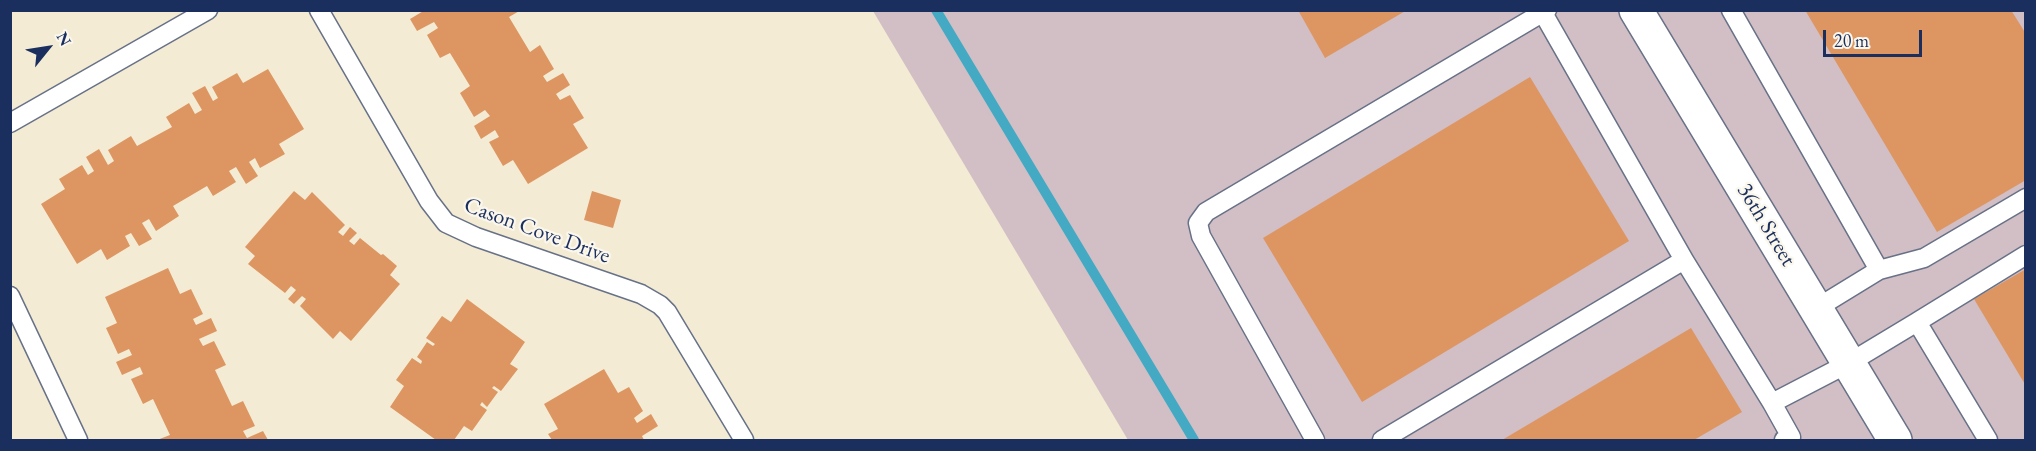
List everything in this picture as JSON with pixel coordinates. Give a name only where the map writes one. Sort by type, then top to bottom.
[{"type":"street","name":"36th Street","points":[[1636,10],[1895,441]]},
{"type":"lane","points":[[10,123],[207,10]]},
{"type":"lane","name":"Cason Cove Drive","points":[[319,10],[429,201],[446,223],[476,237],[641,294],[660,305],[667,312],[744,441]]},
{"type":"lane","points":[[1731,10],[1880,270]]},
{"type":"lane","points":[[1315,441],[1201,236],[1198,223],[1206,212],[1545,12],[1684,260],[1791,437],[1784,441]]},
{"type":"lane","points":[[1816,308],[1880,270],[1924,258],[2025,198]]},
{"type":"lane","points":[[1772,403],[1849,363],[2025,255]]},
{"type":"lane","points":[[1382,441],[1684,260]]},
{"type":"lane","points":[[10,296],[78,441]]},
{"type":"lane","points":[[1917,322],[1988,441]]},
{"type":"shaded area","points":[[873,11],[2025,11],[2025,440],[1128,440]]},
{"type":"building","points":[[425,10],[521,10],[509,17],[530,52],[540,45],[554,69],[543,76],[547,82],[563,73],[570,85],[556,94],[560,100],[570,95],[584,118],[573,124],[588,148],[528,184],[513,160],[503,166],[489,142],[499,137],[495,130],[481,139],[474,126],[490,116],[485,110],[474,117],[460,93],[470,86],[450,53],[440,58],[427,35],[438,28],[434,22],[417,31],[410,19]]},
{"type":"building","points":[[1298,10],[1407,10],[1325,58]]},
{"type":"building","points":[[1805,10],[2011,10],[2026,34],[2026,180],[1937,232]]},
{"type":"building","points":[[268,69],[304,129],[279,144],[285,154],[260,168],[255,158],[249,162],[258,176],[246,184],[236,167],[229,171],[236,182],[213,196],[207,186],[173,206],[179,216],[156,231],[149,219],[142,223],[152,239],[139,246],[131,233],[125,236],[130,246],[107,260],[101,249],[77,264],[41,204],[65,189],[59,179],[82,165],[88,175],[94,171],[86,157],[99,149],[108,165],[114,161],[108,150],[131,136],[137,146],[172,127],[166,117],[189,103],[195,114],[202,110],[192,93],[205,86],[213,101],[218,98],[212,87],[237,73],[243,83]]},
{"type":"building","points":[[1530,77],[1629,241],[1362,402],[1263,238]]},
{"type":"building","points":[[294,191],[305,200],[312,192],[345,225],[338,232],[343,236],[350,227],[357,233],[349,241],[354,245],[360,238],[397,266],[390,275],[400,284],[351,341],[340,331],[333,339],[300,306],[306,299],[302,296],[294,304],[288,299],[296,290],[291,286],[285,293],[248,264],[255,256],[245,247]]},
{"type":"building","points":[[592,191],[621,200],[613,228],[584,220]]},
{"type":"building","points":[[168,268],[180,294],[191,289],[203,314],[193,319],[196,325],[211,318],[217,331],[199,339],[203,346],[214,341],[226,365],[215,370],[232,406],[243,401],[255,426],[243,431],[247,438],[263,431],[268,440],[157,440],[170,435],[153,399],[143,404],[131,379],[143,374],[140,367],[122,375],[116,362],[132,355],[129,349],[118,354],[106,328],[117,323],[105,297]]},
{"type":"building","points":[[2026,269],[2026,386],[1974,299]]},
{"type":"building","points":[[467,299],[525,342],[510,364],[518,369],[501,391],[494,386],[492,388],[498,392],[487,407],[482,402],[480,405],[487,410],[472,431],[464,426],[454,440],[436,440],[390,407],[404,386],[396,380],[412,358],[421,364],[422,361],[417,357],[427,342],[433,346],[435,344],[426,338],[442,316],[451,322]]},
{"type":"building","points":[[1691,328],[1742,412],[1694,440],[1502,440]]},
{"type":"building","points":[[604,369],[618,393],[629,387],[643,411],[634,418],[637,423],[651,414],[658,426],[642,436],[644,440],[552,440],[548,434],[558,429],[544,404]]},
{"type":"waterway","points":[[936,10],[1194,440]]}]
